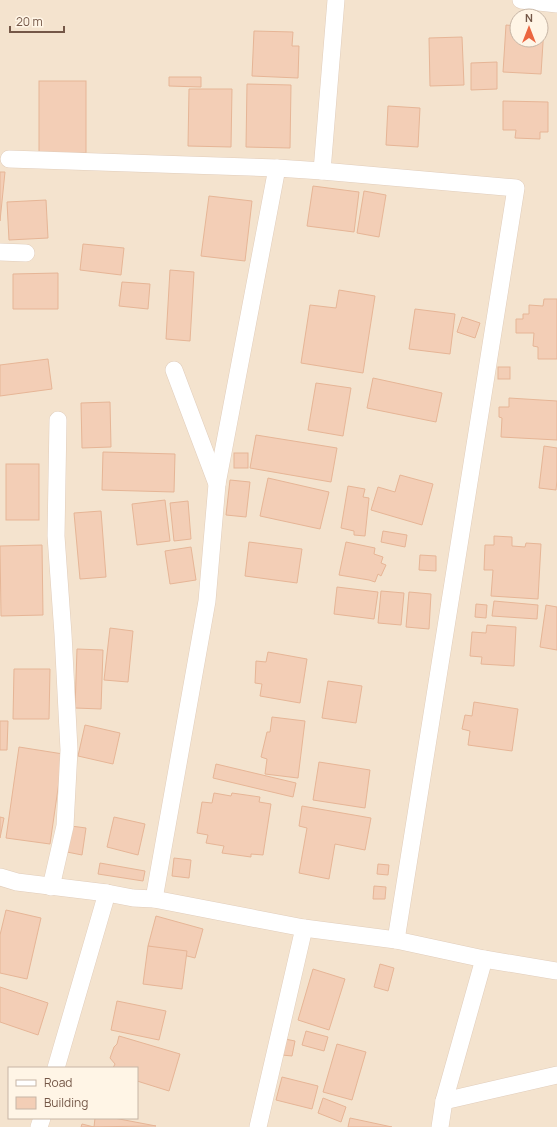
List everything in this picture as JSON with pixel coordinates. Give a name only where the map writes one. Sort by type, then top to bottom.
[{"type":"street","points":[[322,172],[336,0]]},
{"type":"street","points":[[521,0],[557,4]]},
{"type":"street","points":[[9,159],[277,168],[516,188],[396,940]]},
{"type":"street","points":[[154,898],[207,601],[217,484],[277,168]]},
{"type":"street","points":[[0,252],[26,253]]},
{"type":"street","points":[[174,370],[217,484]]},
{"type":"street","points":[[51,887],[65,826],[69,750],[56,536],[58,420]]},
{"type":"street","points":[[0,877],[17,882],[51,887],[133,898],[154,898],[304,928],[396,940],[484,959],[557,971]]},
{"type":"street","points":[[56,1067],[107,894]]},
{"type":"street","points":[[258,1127],[304,928]]},
{"type":"street","points":[[440,1127],[444,1101],[484,959]]},
{"type":"street","points":[[444,1101],[557,1074]]},
{"type":"shaded area","points":[[0,0],[557,0],[557,1127],[0,1127]]},
{"type":"building","points":[[506,25],[509,25],[509,48],[543,48],[541,74],[503,72]]},
{"type":"building","points":[[254,31],[293,32],[292,46],[299,46],[298,78],[252,76]]},
{"type":"building","points":[[462,37],[464,85],[430,86],[429,38]]},
{"type":"building","points":[[497,62],[497,89],[471,90],[471,63]]},
{"type":"building","points":[[169,77],[201,77],[201,87],[169,86]]},
{"type":"building","points":[[39,81],[86,81],[86,153],[39,153]]},
{"type":"building","points":[[247,84],[291,85],[290,148],[246,147]]},
{"type":"building","points":[[189,89],[232,89],[231,147],[188,146]]},
{"type":"building","points":[[503,101],[548,102],[548,132],[540,132],[540,139],[515,138],[516,130],[503,130]]},
{"type":"building","points":[[388,106],[420,108],[418,147],[386,145]]},
{"type":"building","points":[[0,172],[5,172],[0,221]]},
{"type":"building","points":[[313,186],[359,192],[354,232],[307,226]]},
{"type":"building","points":[[364,191],[386,195],[379,237],[357,233]]},
{"type":"building","points":[[209,196],[252,201],[245,261],[201,256]]},
{"type":"building","points":[[46,200],[48,238],[9,240],[7,202]]},
{"type":"building","points":[[83,244],[124,248],[121,275],[80,270]]},
{"type":"building","points":[[170,270],[194,272],[190,341],[166,339]]},
{"type":"building","points":[[58,273],[58,309],[13,309],[13,274]]},
{"type":"building","points":[[122,282],[150,284],[148,309],[119,306]]},
{"type":"building","points":[[339,290],[375,296],[363,373],[301,363],[310,305],[336,308]]},
{"type":"building","points":[[544,299],[557,299],[557,359],[538,359],[538,347],[533,346],[534,333],[516,333],[516,319],[523,319],[523,314],[529,314],[529,305],[543,306]]},
{"type":"building","points":[[415,309],[455,314],[450,354],[409,349]]},
{"type":"building","points":[[462,317],[480,323],[475,338],[457,332]]},
{"type":"building","points":[[48,359],[52,389],[0,396],[0,365]]},
{"type":"building","points":[[498,367],[510,367],[510,379],[498,379]]},
{"type":"building","points":[[373,378],[442,393],[436,422],[367,408]]},
{"type":"building","points":[[316,383],[351,388],[343,436],[308,430]]},
{"type":"building","points":[[509,398],[557,401],[557,440],[501,437],[502,418],[499,417],[499,407],[509,407]]},
{"type":"building","points":[[110,402],[111,447],[82,448],[81,403]]},
{"type":"building","points":[[256,435],[337,448],[331,482],[250,468]]},
{"type":"building","points":[[544,446],[557,448],[556,490],[539,488]]},
{"type":"building","points":[[103,452],[175,454],[174,492],[102,490]]},
{"type":"building","points":[[234,453],[248,453],[248,468],[234,468]]},
{"type":"building","points":[[6,464],[39,464],[39,520],[6,520]]},
{"type":"building","points":[[400,475],[433,484],[422,525],[371,510],[378,487],[395,492]]},
{"type":"building","points":[[268,478],[329,492],[320,529],[260,516]]},
{"type":"building","points":[[230,480],[250,482],[246,517],[226,515]]},
{"type":"building","points":[[348,486],[365,489],[363,497],[369,498],[365,536],[354,535],[354,531],[341,528]]},
{"type":"building","points":[[165,500],[170,541],[137,545],[132,504]]},
{"type":"building","points":[[188,501],[191,539],[174,541],[170,503]]},
{"type":"building","points":[[101,511],[106,577],[80,579],[74,513]]},
{"type":"building","points":[[383,531],[407,535],[405,547],[381,542]]},
{"type":"building","points":[[494,536],[512,537],[512,546],[525,547],[526,543],[541,544],[538,599],[491,596],[493,570],[484,570],[485,545],[494,545]]},
{"type":"building","points":[[249,542],[302,549],[297,583],[245,576]]},
{"type":"building","points":[[346,542],[375,548],[374,554],[383,557],[381,563],[386,565],[381,576],[378,574],[375,582],[339,575]]},
{"type":"building","points":[[42,545],[43,615],[1,616],[0,546]]},
{"type":"building","points":[[191,547],[196,580],[170,584],[165,551]]},
{"type":"building","points":[[420,555],[436,556],[436,571],[419,570]]},
{"type":"building","points":[[337,587],[378,592],[374,619],[334,614]]},
{"type":"building","points":[[381,591],[404,593],[401,625],[378,623]]},
{"type":"building","points":[[409,592],[431,594],[429,629],[406,627]]},
{"type":"building","points":[[494,601],[538,605],[537,619],[492,616]]},
{"type":"building","points":[[476,604],[487,605],[486,618],[475,617]]},
{"type":"building","points":[[546,605],[557,607],[557,650],[540,647]]},
{"type":"building","points":[[487,625],[516,627],[514,666],[481,664],[482,657],[470,656],[472,632],[486,633]]},
{"type":"building","points":[[110,628],[133,631],[128,682],[104,680]]},
{"type":"building","points":[[77,649],[103,650],[101,709],[75,708]]},
{"type":"building","points":[[268,652],[307,659],[300,703],[260,696],[262,684],[255,683],[256,661],[266,662]]},
{"type":"building","points":[[14,669],[50,669],[49,719],[13,719]]},
{"type":"building","points":[[328,681],[362,686],[356,723],[322,718]]},
{"type":"building","points":[[474,702],[518,709],[512,751],[468,745],[470,731],[462,729],[465,715],[472,716]]},
{"type":"building","points":[[272,717],[305,721],[298,778],[265,774],[267,759],[261,757],[267,732],[270,732]]},
{"type":"building","points":[[0,721],[8,721],[7,750],[0,750]]},
{"type":"building","points":[[85,725],[120,733],[113,764],[78,756]]},
{"type":"building","points":[[19,747],[63,754],[50,844],[6,838]]},
{"type":"building","points":[[319,762],[370,770],[365,808],[313,800]]},
{"type":"building","points":[[216,764],[296,783],[293,797],[213,778]]},
{"type":"building","points":[[214,793],[231,796],[232,793],[260,797],[259,802],[271,804],[263,855],[251,854],[251,857],[222,853],[224,846],[206,843],[208,835],[197,833],[202,802],[212,803]]},
{"type":"building","points":[[302,806],[371,818],[365,850],[335,844],[329,879],[299,873],[307,828],[299,826]]},
{"type":"building","points":[[0,817],[4,818],[0,838]]},
{"type":"building","points":[[114,817],[145,824],[138,855],[107,847]]},
{"type":"building","points":[[71,826],[86,828],[82,855],[67,852]]},
{"type":"building","points":[[174,858],[191,860],[189,878],[172,876]]},
{"type":"building","points":[[100,863],[145,871],[143,881],[98,874]]},
{"type":"building","points":[[378,864],[389,865],[388,875],[377,874]]},
{"type":"building","points":[[374,886],[386,887],[385,899],[373,899]]},
{"type":"building","points":[[6,910],[41,918],[27,979],[0,973],[0,935]]},
{"type":"building","points":[[156,916],[203,929],[195,958],[148,946]]},
{"type":"building","points":[[148,946],[187,951],[182,989],[143,984]]},
{"type":"building","points":[[380,964],[394,968],[388,991],[374,987]]},
{"type":"building","points":[[313,969],[345,979],[329,1030],[298,1020]]},
{"type":"building","points":[[0,987],[48,1003],[38,1035],[0,1022]]},
{"type":"building","points":[[117,1001],[166,1011],[159,1040],[111,1030]]},
{"type":"building","points":[[306,1031],[328,1037],[324,1051],[302,1045]]},
{"type":"building","points":[[119,1036],[180,1054],[169,1091],[138,1081],[138,1067],[114,1067],[115,1064],[110,1058],[114,1047],[117,1044]]},
{"type":"building","points":[[285,1039],[295,1041],[292,1056],[282,1055]]},
{"type":"building","points":[[337,1044],[366,1052],[352,1100],[323,1092]]},
{"type":"building","points":[[282,1077],[318,1086],[312,1109],[276,1100]]},
{"type":"building","points":[[323,1098],[346,1107],[341,1122],[318,1113]]},
{"type":"building","points":[[350,1118],[392,1127],[348,1127]]},
{"type":"building","points":[[95,1119],[119,1119],[156,1126],[94,1127]]},
{"type":"building","points":[[82,1124],[93,1127],[81,1127]]}]
